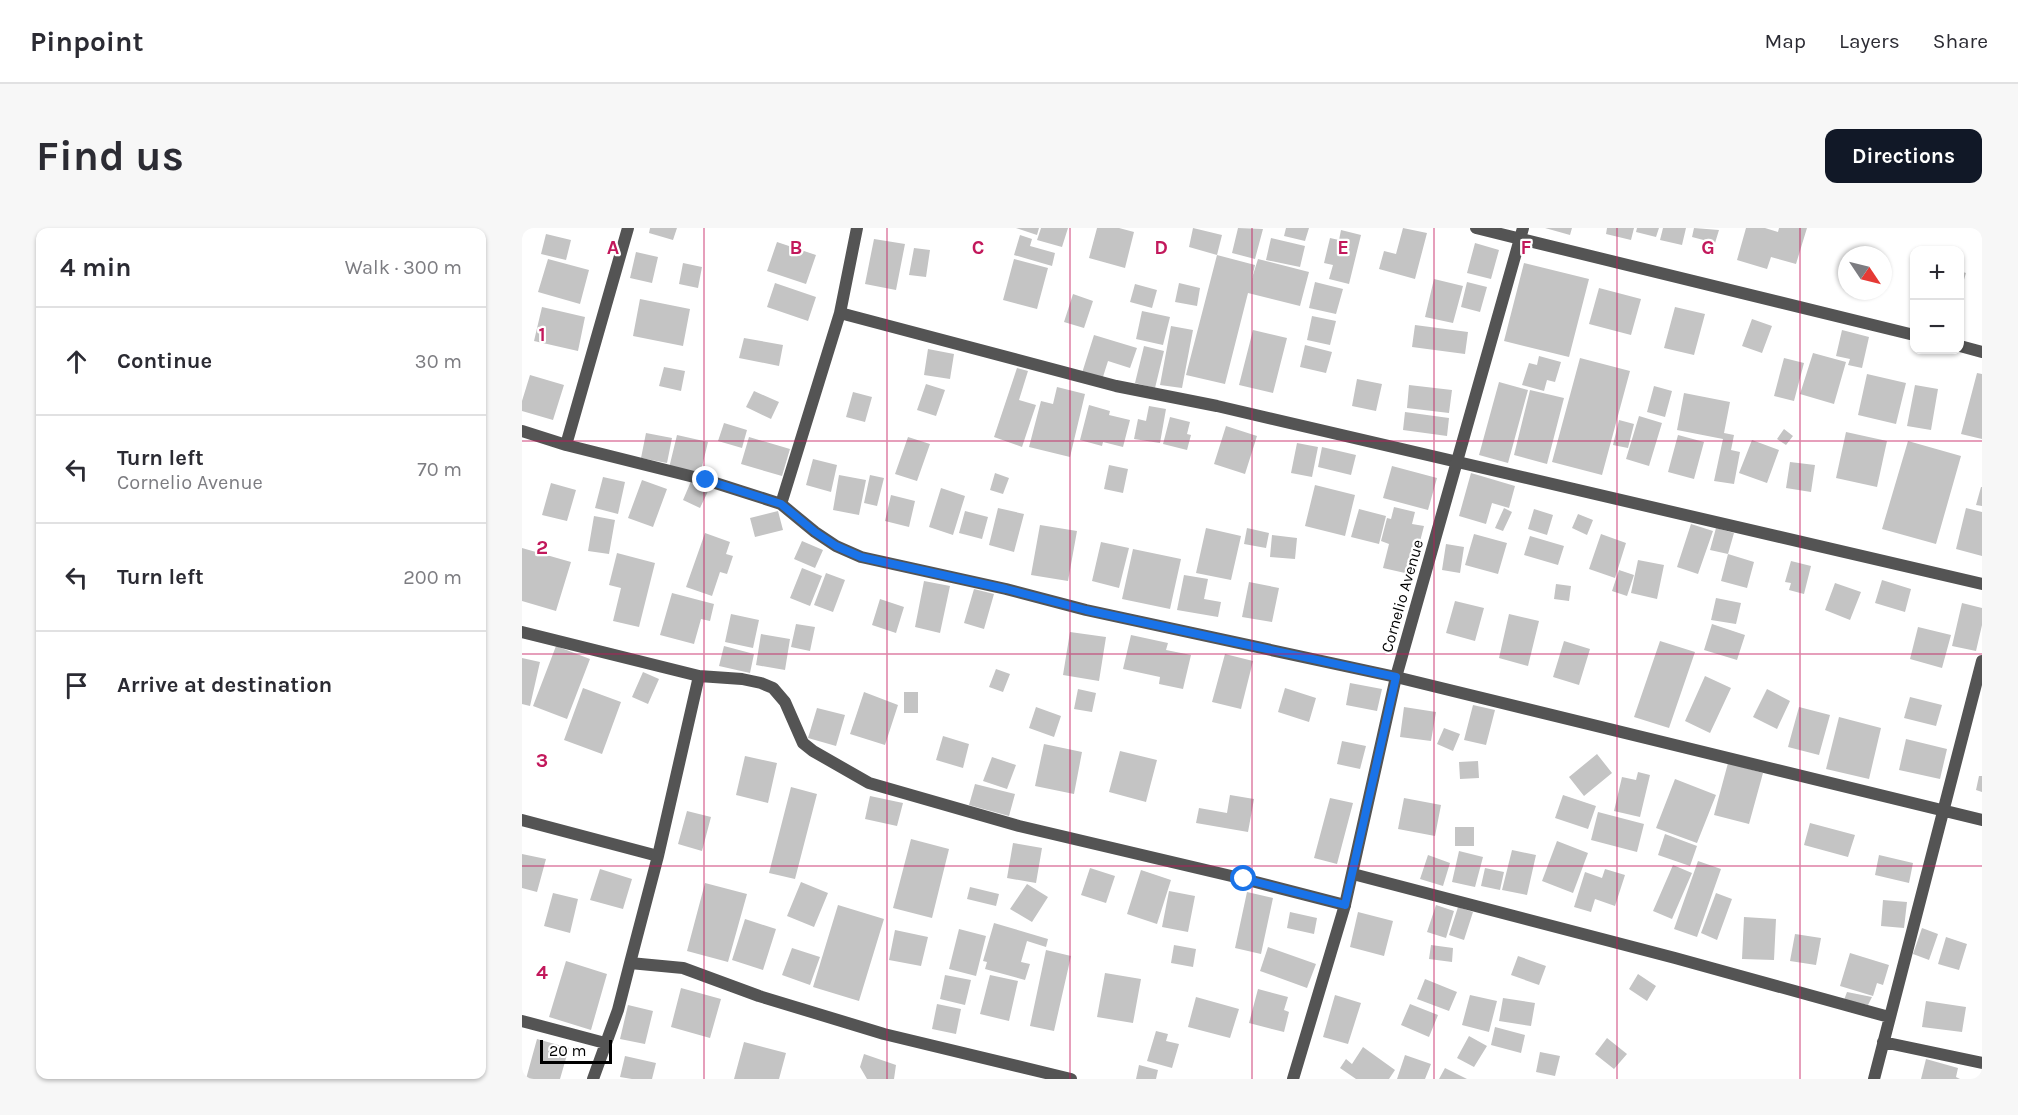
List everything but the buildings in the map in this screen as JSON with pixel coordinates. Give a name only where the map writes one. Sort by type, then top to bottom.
[{"type":"street","points":[[566,446],[628,228]]},
{"type":"street","points":[[781,504],[840,313],[857,228]]},
{"type":"street","points":[[1476,228],[1522,234],[1910,334]]},
{"type":"street","name":"Cornelio Avenue","points":[[1293,1079],[1353,874],[1396,677],[1522,234]]},
{"type":"street","points":[[840,313],[1116,386],[1217,406],[1982,584]]},
{"type":"street","points":[[1964,347],[1982,352]]},
{"type":"street","points":[[522,431],[566,446],[706,480],[781,504],[836,546],[861,557],[1006,589],[1086,610],[1396,677],[1982,820]]},
{"type":"street","points":[[522,632],[699,676],[742,679],[773,688],[785,702],[803,743],[869,783],[1019,826],[1345,905]]},
{"type":"street","points":[[1874,1079],[1982,661]]},
{"type":"street","points":[[593,1079],[618,1010],[658,856],[699,676]]},
{"type":"street","points":[[522,820],[658,856]]},
{"type":"street","points":[[1353,874],[1889,1017]]},
{"type":"street","points":[[630,963],[683,968],[759,996],[884,1034],[1071,1079]]},
{"type":"street","points":[[522,1022],[605,1043]]},
{"type":"street","points":[[1882,1042],[1982,1063]]},
{"type":"route","points":[[706,480],[781,504],[836,546],[861,557],[1006,589],[1086,610],[1396,677],[1345,905],[1244,879]]}]
